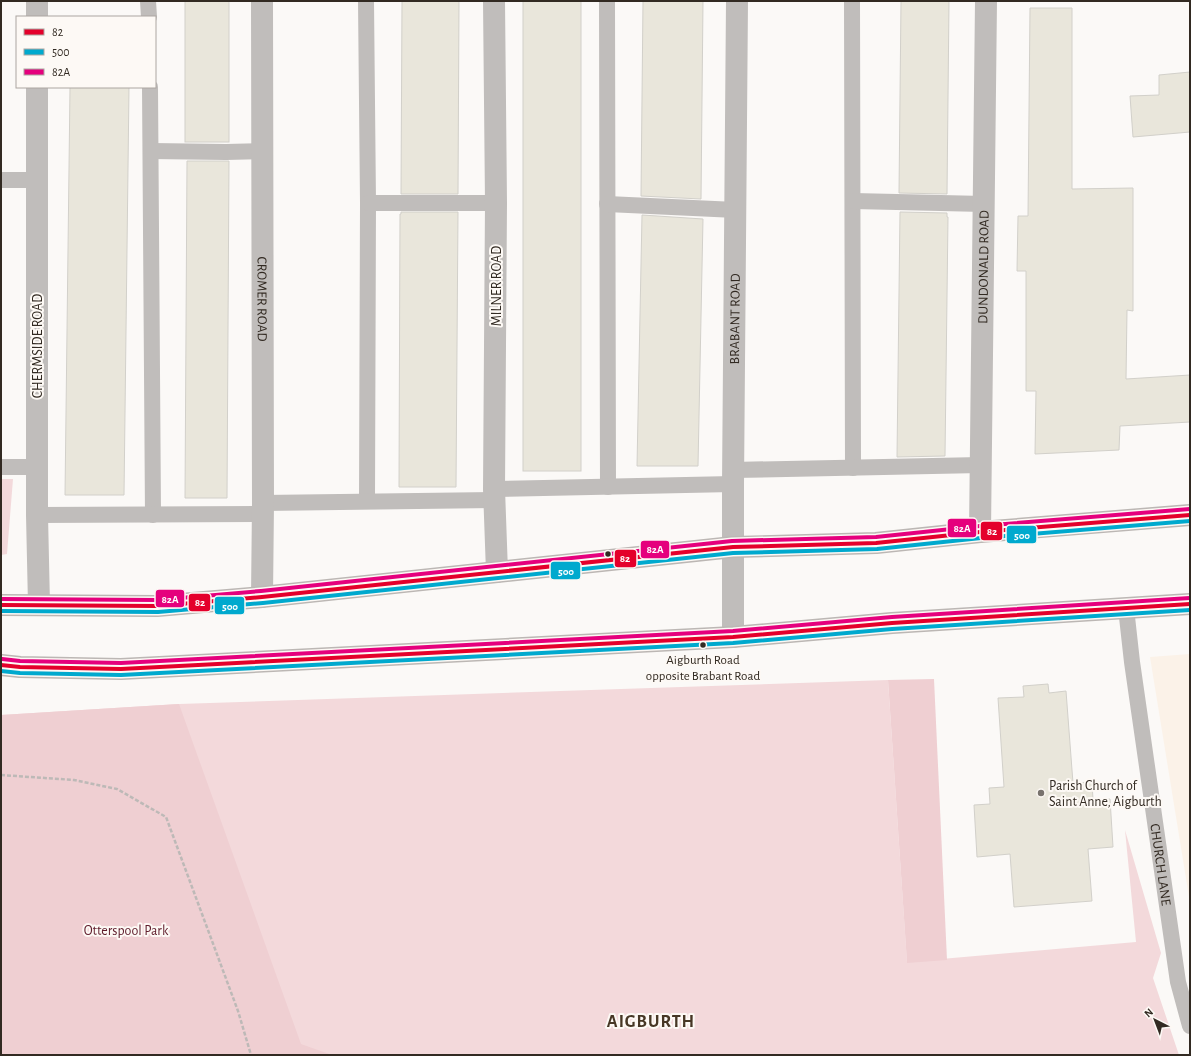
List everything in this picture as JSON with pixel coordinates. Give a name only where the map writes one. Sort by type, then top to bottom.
[{"type":"highway","points":[[1,605],[157,606],[262,597],[733,547],[876,543],[980,532],[1190,515]]},
{"type":"highway","points":[[1,665],[20,667],[121,669],[733,637],[892,623],[1190,604]]},
{"type":"street","points":[[37,16],[38,1]]},
{"type":"street","name":"CROMER ROAD","points":[[262,1],[262,597]]},
{"type":"street","name":"MILNER ROAD","points":[[494,1],[496,203],[494,495],[497,572]]},
{"type":"street","name":"BRABANT ROAD","points":[[733,637],[737,1]]},
{"type":"street","name":"DUNDONALD ROAD","points":[[980,532],[986,1]]},
{"type":"street","name":"CHERMSIDE ROAD","points":[[37,88],[37,515],[39,605]]},
{"type":"lane","points":[[148,1],[149,16]]},
{"type":"lane","points":[[366,1],[368,203],[367,501]]},
{"type":"lane","points":[[607,1],[608,487]]},
{"type":"lane","points":[[852,1],[854,468]]},
{"type":"lane","points":[[150,88],[153,515]]},
{"type":"lane","points":[[151,151],[262,151]]},
{"type":"lane","points":[[1,180],[37,180]]},
{"type":"lane","points":[[853,201],[984,204]]},
{"type":"lane","points":[[368,203],[496,203]]},
{"type":"lane","points":[[607,204],[736,210]]},
{"type":"lane","points":[[37,515],[153,515],[367,501],[494,495],[854,468],[981,465]]},
{"type":"lane","points":[[1,467],[37,467]]},
{"type":"lane","name":"CHURCH LANE","points":[[1126,608],[1132,662],[1178,982],[1190,1026]]},
{"type":"path","points":[[1,775],[74,780],[117,789],[166,817],[238,1012],[251,1055]]},
{"type":"shaded area","points":[[1190,654],[1190,903],[1150,657]]},
{"type":"green space","points":[[1,479],[13,479],[7,554],[1,555]]},
{"type":"green space","points":[[934,679],[947,960],[907,963],[888,680]]},
{"type":"green space","points":[[888,680],[907,962],[1136,942],[1125,830],[1161,953],[1153,978],[1179,1055],[1,1055],[1,715],[179,704]]},
{"type":"green space","name":"Otterspool Park","points":[[179,704],[301,1044],[332,1055],[1,1055],[1,715]]},
{"type":"building","points":[[185,1],[229,1],[229,142],[185,142]]},
{"type":"building","points":[[402,1],[459,1],[458,194],[401,194]]},
{"type":"building","points":[[523,1],[581,1],[581,471],[523,471]]},
{"type":"building","points":[[643,1],[703,1],[701,199],[641,196]]},
{"type":"building","points":[[901,1],[949,1],[947,194],[899,193]]},
{"type":"building","points":[[1030,8],[1072,8],[1072,189],[1133,188],[1133,311],[1127,310],[1126,379],[1190,375],[1190,422],[1120,426],[1119,450],[1035,454],[1036,391],[1026,391],[1026,271],[1017,271],[1018,216],[1028,216]]},
{"type":"building","points":[[1190,72],[1190,132],[1133,137],[1130,96],[1159,95],[1159,75]]},
{"type":"building","points":[[70,88],[129,88],[124,495],[65,495]]},
{"type":"building","points":[[187,161],[229,161],[227,498],[185,498]]},
{"type":"building","points":[[401,212],[458,212],[456,487],[399,487]]},
{"type":"building","points":[[900,212],[947,213],[948,217],[945,456],[897,457]]},
{"type":"building","points":[[642,215],[703,219],[698,466],[637,466]]},
{"type":"building","name":"Parish Church of Saint Anne, Aigburth","points":[[1048,684],[1049,693],[1066,691],[1073,783],[1092,782],[1093,800],[1110,799],[1113,847],[1088,849],[1092,901],[1014,907],[1010,854],[977,857],[974,805],[990,804],[989,788],[1004,787],[998,698],[1024,697],[1023,686]]},
{"type":"transit line","name":"82A","points":[[1,599],[157,600],[261,591],[732,541],[876,537],[980,526],[1190,509]]},
{"type":"transit line","name":"82","points":[[1,605],[157,606],[262,597],[733,547],[876,543],[980,532],[1190,515]]},
{"type":"transit line","name":"500","points":[[1,611],[158,612],[263,603],[733,553],[877,549],[981,538],[1190,521]]},
{"type":"transit line","name":"82A","points":[[2,659],[20,661],[121,663],[733,631],[892,617],[1190,598]]},
{"type":"transit line","name":"82","points":[[1,665],[20,667],[121,669],[733,637],[892,623],[1190,604]]},
{"type":"transit line","name":"500","points":[[1,671],[20,673],[121,675],[733,643],[892,629],[1190,610]]},
{"type":"place","name":"Aigburth Road opposite Brabant Road","points":[[703,645]]},
{"type":"place","name":"Parish Church of Saint Anne, Aigburth","points":[[1041,793]]},
{"type":"district","name":"AIGBURTH","points":[[651,1021]]}]
